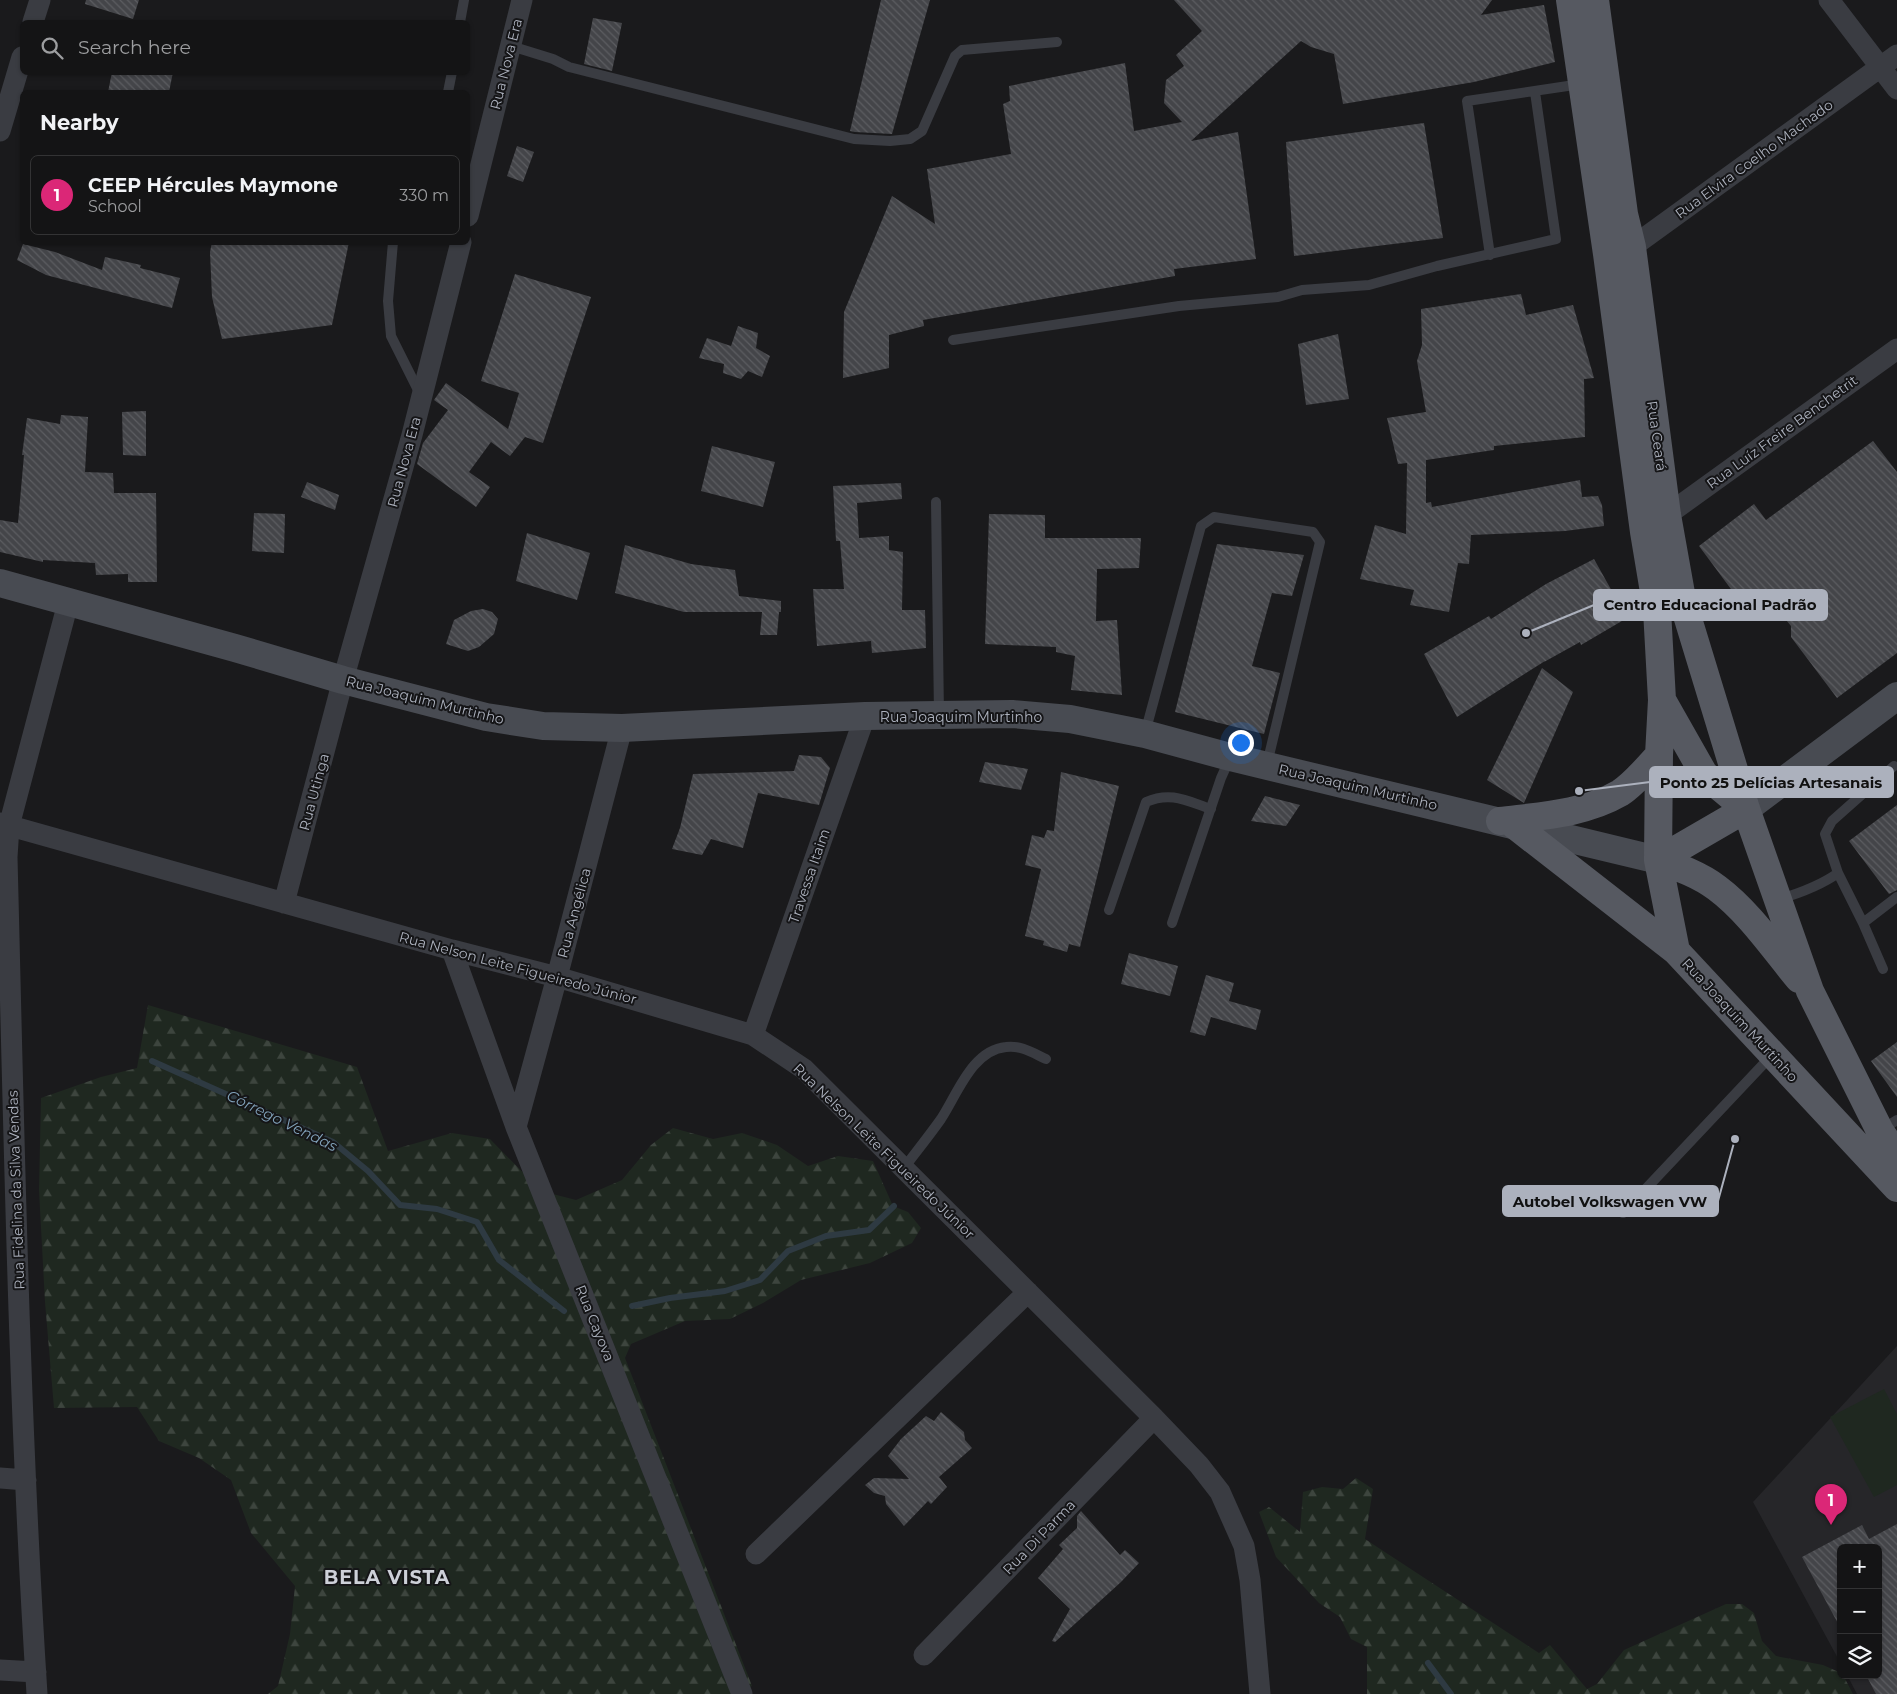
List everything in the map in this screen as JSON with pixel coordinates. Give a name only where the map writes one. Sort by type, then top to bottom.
[{"type":"main road","name":"Rua Ceará","points":[[1570,0],[1581,84],[1619,251],[1682,599],[1746,808],[1779,899]]},
{"type":"main road","name":"Rua Ceará","points":[[1595,0],[1624,214],[1619,251],[1644,532],[1657,610],[1662,700],[1659,755],[1658,860]]},
{"type":"main road","name":"Rua Joaquim Murtinho","points":[[0,583],[343,680],[486,718],[543,726],[622,728],[865,716],[1012,714],[1070,719],[1145,734],[1230,757],[1658,860],[1676,951],[1897,1188]]},
{"type":"main road","points":[[1658,860],[1746,808],[1897,696]]},
{"type":"main road","points":[[1662,700],[1704,774],[1746,808]]},
{"type":"main road","points":[[1506,823],[1592,806],[1621,792],[1659,755]]},
{"type":"main road","points":[[1506,823],[1676,951]]},
{"type":"main road","points":[[1658,860],[1687,870],[1716,887],[1740,907],[1810,991],[1889,1125],[1897,1156]]},
{"type":"main road","points":[[1779,899],[1810,991]]},
{"type":"street","points":[[34,20],[40,0]]},
{"type":"street","name":"Rua Nova Era","points":[[470,208],[522,0]]},
{"type":"street","points":[[1829,0],[1897,89]]},
{"type":"street","name":"Rua Elvira Coelho Machado","points":[[1619,251],[1897,55]]},
{"type":"street","points":[[0,132],[20,64]]},
{"type":"street","name":"Rua Nova Era","points":[[343,680],[422,396],[460,245]]},
{"type":"street","name":"Rua Luíz Freire Benchetrit","points":[[1667,515],[1896,352]]},
{"type":"street","name":"Rua Fidelina da Silva Vendas","points":[[38,1694],[26,1480],[8,1247],[7,857],[4,824],[68,603]]},
{"type":"street","name":"Rua Utinga","points":[[284,903],[343,680]]},
{"type":"street","name":"Travessa Itaim","points":[[753,1036],[865,716]]},
{"type":"street","name":"Rua Angélica","points":[[516,1127],[558,977],[622,728]]},
{"type":"street","name":"Rua Nelson Leite Figueiredo Júnior","points":[[4,824],[452,950],[558,977],[753,1036],[804,1069],[1154,1418],[1199,1465],[1220,1492],[1244,1546],[1250,1580],[1260,1694]]},
{"type":"street","name":"Rua Cayova","points":[[452,950],[516,1127],[742,1694]]},
{"type":"street","points":[[756,1554],[1028,1292]]},
{"type":"street","name":"Rua Di Parma","points":[[924,1656],[1154,1418]]},
{"type":"street","points":[[0,1478],[26,1480]]},
{"type":"street","points":[[0,1670],[36,1672]]},
{"type":"lane","points":[[460,20],[464,0]]},
{"type":"lane","points":[[511,46],[553,59],[570,67],[854,139],[890,141],[910,139],[922,131],[955,56],[962,50],[1057,42]]},
{"type":"lane","points":[[448,90],[451,75]]},
{"type":"lane","points":[[1490,255],[1467,101],[1581,84]]},
{"type":"lane","points":[[953,340],[1179,306],[1278,297],[1302,290],[1369,285],[1437,266],[1556,239],[1535,92]]},
{"type":"lane","points":[[393,245],[388,301],[391,336],[422,396]]},
{"type":"lane","points":[[936,502],[939,715]]},
{"type":"lane","points":[[1145,734],[1201,526],[1214,517],[1313,532],[1320,542],[1267,766]]},
{"type":"lane","points":[[1172,923],[1210,809],[1230,757]]},
{"type":"lane","points":[[1883,969],[1863,923],[1838,874],[1825,834],[1832,821],[1894,766]]},
{"type":"lane","points":[[1109,910],[1146,802],[1158,797],[1172,796],[1210,809]]},
{"type":"lane","points":[[1779,899],[1804,892],[1838,874]]},
{"type":"lane","points":[[1863,923],[1897,897]]},
{"type":"lane","points":[[904,1168],[942,1118],[966,1077],[983,1056],[1006,1047],[1021,1048],[1046,1059]]},
{"type":"lane","points":[[1623,1213],[1773,1055]]},
{"type":"shaded area","points":[[1897,1346],[1897,1694],[1857,1694],[1849,1679],[1882,1679],[1882,1544],[1837,1544],[1837,1657],[1753,1502]]},
{"type":"green space","points":[[148,1005],[357,1067],[388,1151],[452,1133],[490,1139],[541,1191],[576,1200],[622,1180],[651,1145],[673,1128],[713,1139],[742,1133],[777,1145],[808,1166],[838,1156],[873,1161],[893,1206],[908,1212],[921,1228],[912,1243],[870,1263],[801,1280],[763,1303],[730,1319],[685,1321],[631,1344],[625,1358],[752,1686],[732,1694],[268,1694],[278,1686],[290,1634],[295,1586],[251,1533],[231,1480],[199,1458],[159,1441],[137,1407],[54,1408],[45,1302],[39,1190],[41,1098],[101,1077],[137,1068]]},
{"type":"green space","points":[[1884,1389],[1897,1414],[1897,1485],[1874,1497],[1830,1417]]},
{"type":"green space","points":[[1356,1478],[1373,1489],[1365,1539],[1539,1653],[1550,1645],[1587,1689],[1597,1684],[1624,1650],[1726,1604],[1742,1604],[1754,1613],[1762,1641],[1776,1656],[1823,1665],[1837,1671],[1837,1679],[1845,1679],[1853,1694],[1367,1694],[1367,1647],[1351,1639],[1340,1617],[1319,1603],[1276,1557],[1259,1512],[1269,1507],[1300,1532],[1303,1492],[1322,1487],[1343,1489]]},
{"type":"building","points":[[86,0],[139,0],[133,19],[85,4]]},
{"type":"building","points":[[881,0],[930,0],[892,134],[850,131]]},
{"type":"building","points":[[1174,0],[1492,0],[1481,15],[1544,5],[1555,62],[1474,82],[1343,104],[1334,54],[1311,47],[1301,41],[1191,141],[1238,132],[1256,259],[1174,269],[1175,276],[923,320],[924,326],[889,335],[889,368],[843,378],[844,312],[892,196],[935,224],[927,169],[1011,154],[1003,104],[1010,101],[1009,86],[1125,63],[1134,131],[1182,122],[1164,103],[1166,80],[1184,66],[1176,55],[1202,31]]},
{"type":"building","points":[[593,18],[622,23],[612,71],[584,64]]},
{"type":"building","points":[[111,75],[172,75],[169,90],[108,90]]},
{"type":"building","points":[[1424,123],[1443,238],[1294,256],[1286,142]]},
{"type":"building","points":[[517,146],[534,152],[523,182],[507,176]]},
{"type":"building","points":[[23,245],[27,245],[55,252],[102,270],[105,257],[141,265],[140,268],[180,278],[172,308],[46,275],[17,260]]},
{"type":"building","points":[[211,245],[348,245],[332,325],[222,339],[212,297]]},
{"type":"building","points":[[515,274],[591,297],[543,443],[525,437],[510,456],[491,442],[469,472],[490,487],[476,507],[417,464],[423,443],[448,410],[434,400],[446,383],[508,429],[519,393],[481,381]]},
{"type":"building","points":[[1521,294],[1526,315],[1573,305],[1594,378],[1584,379],[1585,437],[1494,446],[1494,450],[1426,460],[1426,503],[1431,502],[1432,507],[1580,480],[1582,497],[1598,496],[1602,505],[1604,526],[1565,531],[1471,535],[1469,564],[1458,563],[1449,612],[1410,605],[1414,590],[1360,579],[1375,525],[1406,534],[1407,463],[1398,464],[1387,418],[1426,412],[1417,361],[1422,345],[1421,309]]},
{"type":"building","points":[[738,326],[758,333],[756,348],[770,356],[762,377],[748,371],[741,379],[723,373],[724,364],[699,358],[707,338],[731,346]]},
{"type":"building","points":[[1338,334],[1349,399],[1306,405],[1298,344]]},
{"type":"building","points":[[146,411],[146,456],[123,455],[122,412]]},
{"type":"building","points":[[61,415],[88,417],[85,472],[113,473],[114,493],[156,493],[157,582],[128,582],[128,574],[96,575],[95,563],[43,560],[43,562],[0,552],[0,520],[18,523],[24,455],[22,455],[27,418],[60,424]]},
{"type":"building","points":[[1873,441],[1897,472],[1897,653],[1837,698],[1791,637],[1791,626],[1782,615],[1771,614],[1759,597],[1745,608],[1699,546],[1754,504],[1766,520]]},
{"type":"building","points":[[712,446],[775,462],[763,507],[701,491]]},
{"type":"building","points":[[307,482],[339,495],[335,510],[301,497]]},
{"type":"building","points":[[901,483],[902,499],[857,503],[859,538],[889,536],[889,550],[903,552],[902,610],[925,610],[926,648],[872,653],[871,641],[817,646],[813,589],[844,589],[840,541],[836,541],[833,486]]},
{"type":"building","points":[[254,513],[285,514],[284,553],[252,551]]},
{"type":"building","points":[[989,514],[1045,515],[1045,538],[1141,538],[1139,568],[1097,569],[1096,621],[1117,620],[1122,695],[1071,690],[1075,656],[1056,652],[1056,647],[985,644]]},
{"type":"building","points":[[527,533],[590,553],[577,600],[516,581]]},
{"type":"building","points":[[1217,544],[1304,555],[1292,596],[1272,593],[1252,666],[1280,673],[1264,734],[1175,712]]},
{"type":"building","points":[[625,545],[691,564],[735,570],[739,596],[781,601],[777,635],[760,635],[762,612],[684,612],[615,593]]},
{"type":"building","points":[[1594,559],[1627,618],[1581,645],[1580,642],[1545,661],[1457,717],[1424,654],[1489,616],[1491,619],[1546,584]]},
{"type":"building","points":[[483,609],[492,612],[498,619],[494,634],[479,647],[468,651],[446,644],[454,620],[471,611]]},
{"type":"building","points":[[1542,668],[1573,692],[1524,803],[1487,780]]},
{"type":"building","points":[[799,755],[821,757],[830,768],[819,805],[758,793],[743,848],[711,839],[702,855],[672,849],[680,828],[693,774],[794,771]]},
{"type":"building","points":[[985,762],[1028,769],[1021,790],[979,782]]},
{"type":"building","points":[[1061,772],[1119,786],[1080,947],[1069,944],[1067,952],[1043,945],[1044,941],[1025,936],[1041,869],[1025,865],[1032,835],[1044,838],[1047,830],[1054,831]]},
{"type":"building","points":[[1265,796],[1300,805],[1286,826],[1251,821]]},
{"type":"building","points":[[1897,805],[1897,890],[1889,894],[1849,841]]},
{"type":"building","points":[[1129,953],[1178,966],[1170,996],[1121,984]]},
{"type":"building","points":[[1206,975],[1234,983],[1229,1001],[1261,1010],[1256,1030],[1211,1017],[1205,1036],[1190,1032]]},
{"type":"building","points":[[1897,1042],[1897,1097],[1871,1061]]},
{"type":"building","points":[[941,1412],[964,1432],[965,1440],[972,1448],[939,1477],[947,1487],[931,1504],[928,1501],[904,1526],[886,1504],[885,1496],[874,1493],[865,1485],[874,1478],[909,1479],[888,1456],[901,1439],[926,1416],[934,1421]]},
{"type":"building","points":[[1081,1511],[1120,1555],[1125,1550],[1139,1563],[1121,1582],[1055,1642],[1052,1641],[1070,1609],[1038,1578],[1063,1549],[1059,1545],[1077,1528],[1077,1516]]},
{"type":"building","points":[[1897,1524],[1897,1694],[1876,1694],[1868,1679],[1882,1679],[1882,1544],[1837,1544],[1837,1622],[1802,1557],[1862,1525],[1869,1539]]},
{"type":"waterway","name":"Córrego Vendas","points":[[152,1061],[333,1142],[368,1171],[400,1205],[437,1209],[477,1222],[499,1260],[564,1311]]},
{"type":"waterway","name":"Córrego Vendas","points":[[632,1306],[670,1298],[725,1291],[760,1280],[788,1251],[826,1236],[869,1230],[894,1206]]},
{"type":"waterway","points":[[1428,1663],[1451,1694]]},
{"type":"place","name":"Centro Educacional Padrão","points":[[1526,633]]},
{"type":"place","name":"Ponto 25 Delícias Artesanais","points":[[1579,791]]},
{"type":"place","name":"Autobel Volkswagen VW","points":[[1735,1139]]},
{"type":"place","name":"CEEP Hércules Maymone","points":[[1831,1525]]},
{"type":"district","name":"BELA VISTA","points":[[387,1577]]}]
